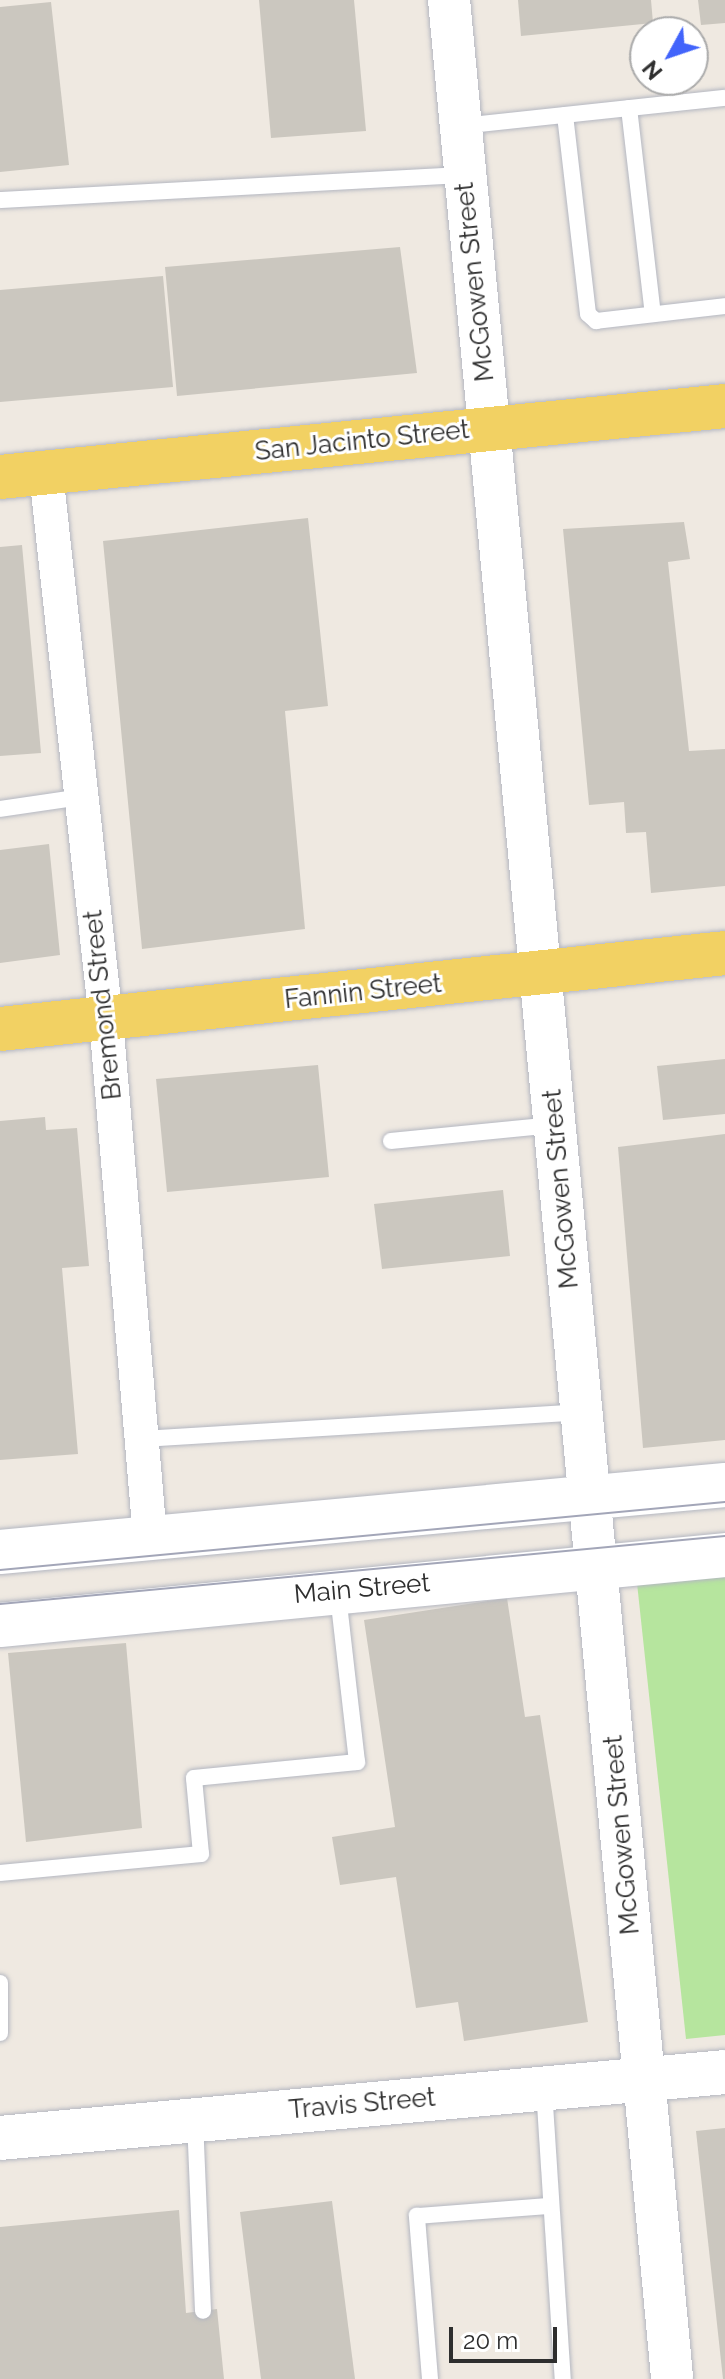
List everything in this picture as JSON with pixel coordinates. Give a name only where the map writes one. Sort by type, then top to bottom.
[{"type":"main road","name":"San Jacinto Street","points":[[0,477],[725,406]]},
{"type":"main road","name":"Fannin Street","points":[[0,1029],[725,953]]},
{"type":"main road","points":[[0,1552],[725,1485]]},
{"type":"main road","name":"Main Street","points":[[0,1625],[725,1555]]},
{"type":"main road","name":"Travis Street","points":[[0,2138],[725,2072]]},
{"type":"street","name":"McGowen Street","points":[[449,0],[672,2379]]},
{"type":"street","name":"Bremond Street","points":[[46,473],[106,1020],[150,1538]]},
{"type":"lane","points":[[461,126],[725,98]]},
{"type":"lane","points":[[629,108],[653,314]]},
{"type":"lane","points":[[565,115],[588,314],[596,321],[725,306]]},
{"type":"lane","points":[[0,200],[465,175]]},
{"type":"lane","points":[[0,809],[81,797]]},
{"type":"lane","points":[[391,1141],[555,1125]]},
{"type":"lane","points":[[142,1439],[582,1412]]},
{"type":"lane","points":[[0,1873],[201,1854],[194,1778],[357,1762],[338,1590]]},
{"type":"lane","points":[[0,1983],[0,2033]]},
{"type":"lane","points":[[544,2087],[547,2206],[563,2379]]},
{"type":"lane","points":[[195,2119],[203,2311]]},
{"type":"lane","points":[[430,2379],[417,2216],[547,2206]]},
{"type":"green space","points":[[725,1574],[725,2035],[686,2039],[637,1583]]},
{"type":"building","points":[[259,0],[354,0],[366,131],[271,138]]},
{"type":"building","points":[[518,0],[651,0],[652,16],[629,16],[629,25],[521,36]]},
{"type":"building","points":[[698,0],[725,0],[725,23],[709,24],[709,16],[700,16]]},
{"type":"building","points":[[51,2],[69,165],[0,172],[0,7]]},
{"type":"building","points":[[400,247],[417,373],[177,396],[165,267]]},
{"type":"building","points":[[163,276],[173,387],[0,402],[0,290]]},
{"type":"building","points":[[308,518],[328,706],[285,711],[305,929],[142,949],[103,541]]},
{"type":"building","points":[[684,522],[690,559],[668,562],[689,751],[725,749],[725,886],[651,893],[646,832],[626,833],[624,802],[589,805],[563,529]]},
{"type":"building","points":[[22,545],[41,753],[0,756],[0,547]]},
{"type":"building","points":[[49,844],[60,955],[0,963],[0,850]]},
{"type":"building","points":[[725,1059],[725,1114],[663,1120],[657,1066]]},
{"type":"building","points":[[318,1065],[329,1177],[167,1192],[156,1079]]},
{"type":"building","points":[[45,1117],[46,1130],[77,1128],[89,1266],[62,1268],[78,1454],[0,1460],[0,1121]]},
{"type":"building","points":[[725,1134],[725,1440],[643,1448],[618,1147]]},
{"type":"building","points":[[503,1190],[510,1256],[382,1269],[374,1204]]},
{"type":"building","points":[[507,1598],[525,1717],[540,1715],[588,2022],[464,2041],[458,2002],[416,2008],[396,1877],[340,1885],[332,1837],[395,1827],[364,1620]]},
{"type":"building","points":[[126,1643],[142,1828],[26,1842],[8,1653]]},
{"type":"building","points":[[725,2128],[725,2379],[723,2379],[696,2131]]},
{"type":"building","points":[[332,2201],[355,2379],[261,2379],[240,2212]]},
{"type":"building","points":[[179,2210],[186,2313],[217,2309],[224,2379],[0,2379],[0,2227]]},
{"type":"tram line","points":[[0,1570],[725,1502]]},
{"type":"tram line","points":[[0,1604],[725,1536]]}]
